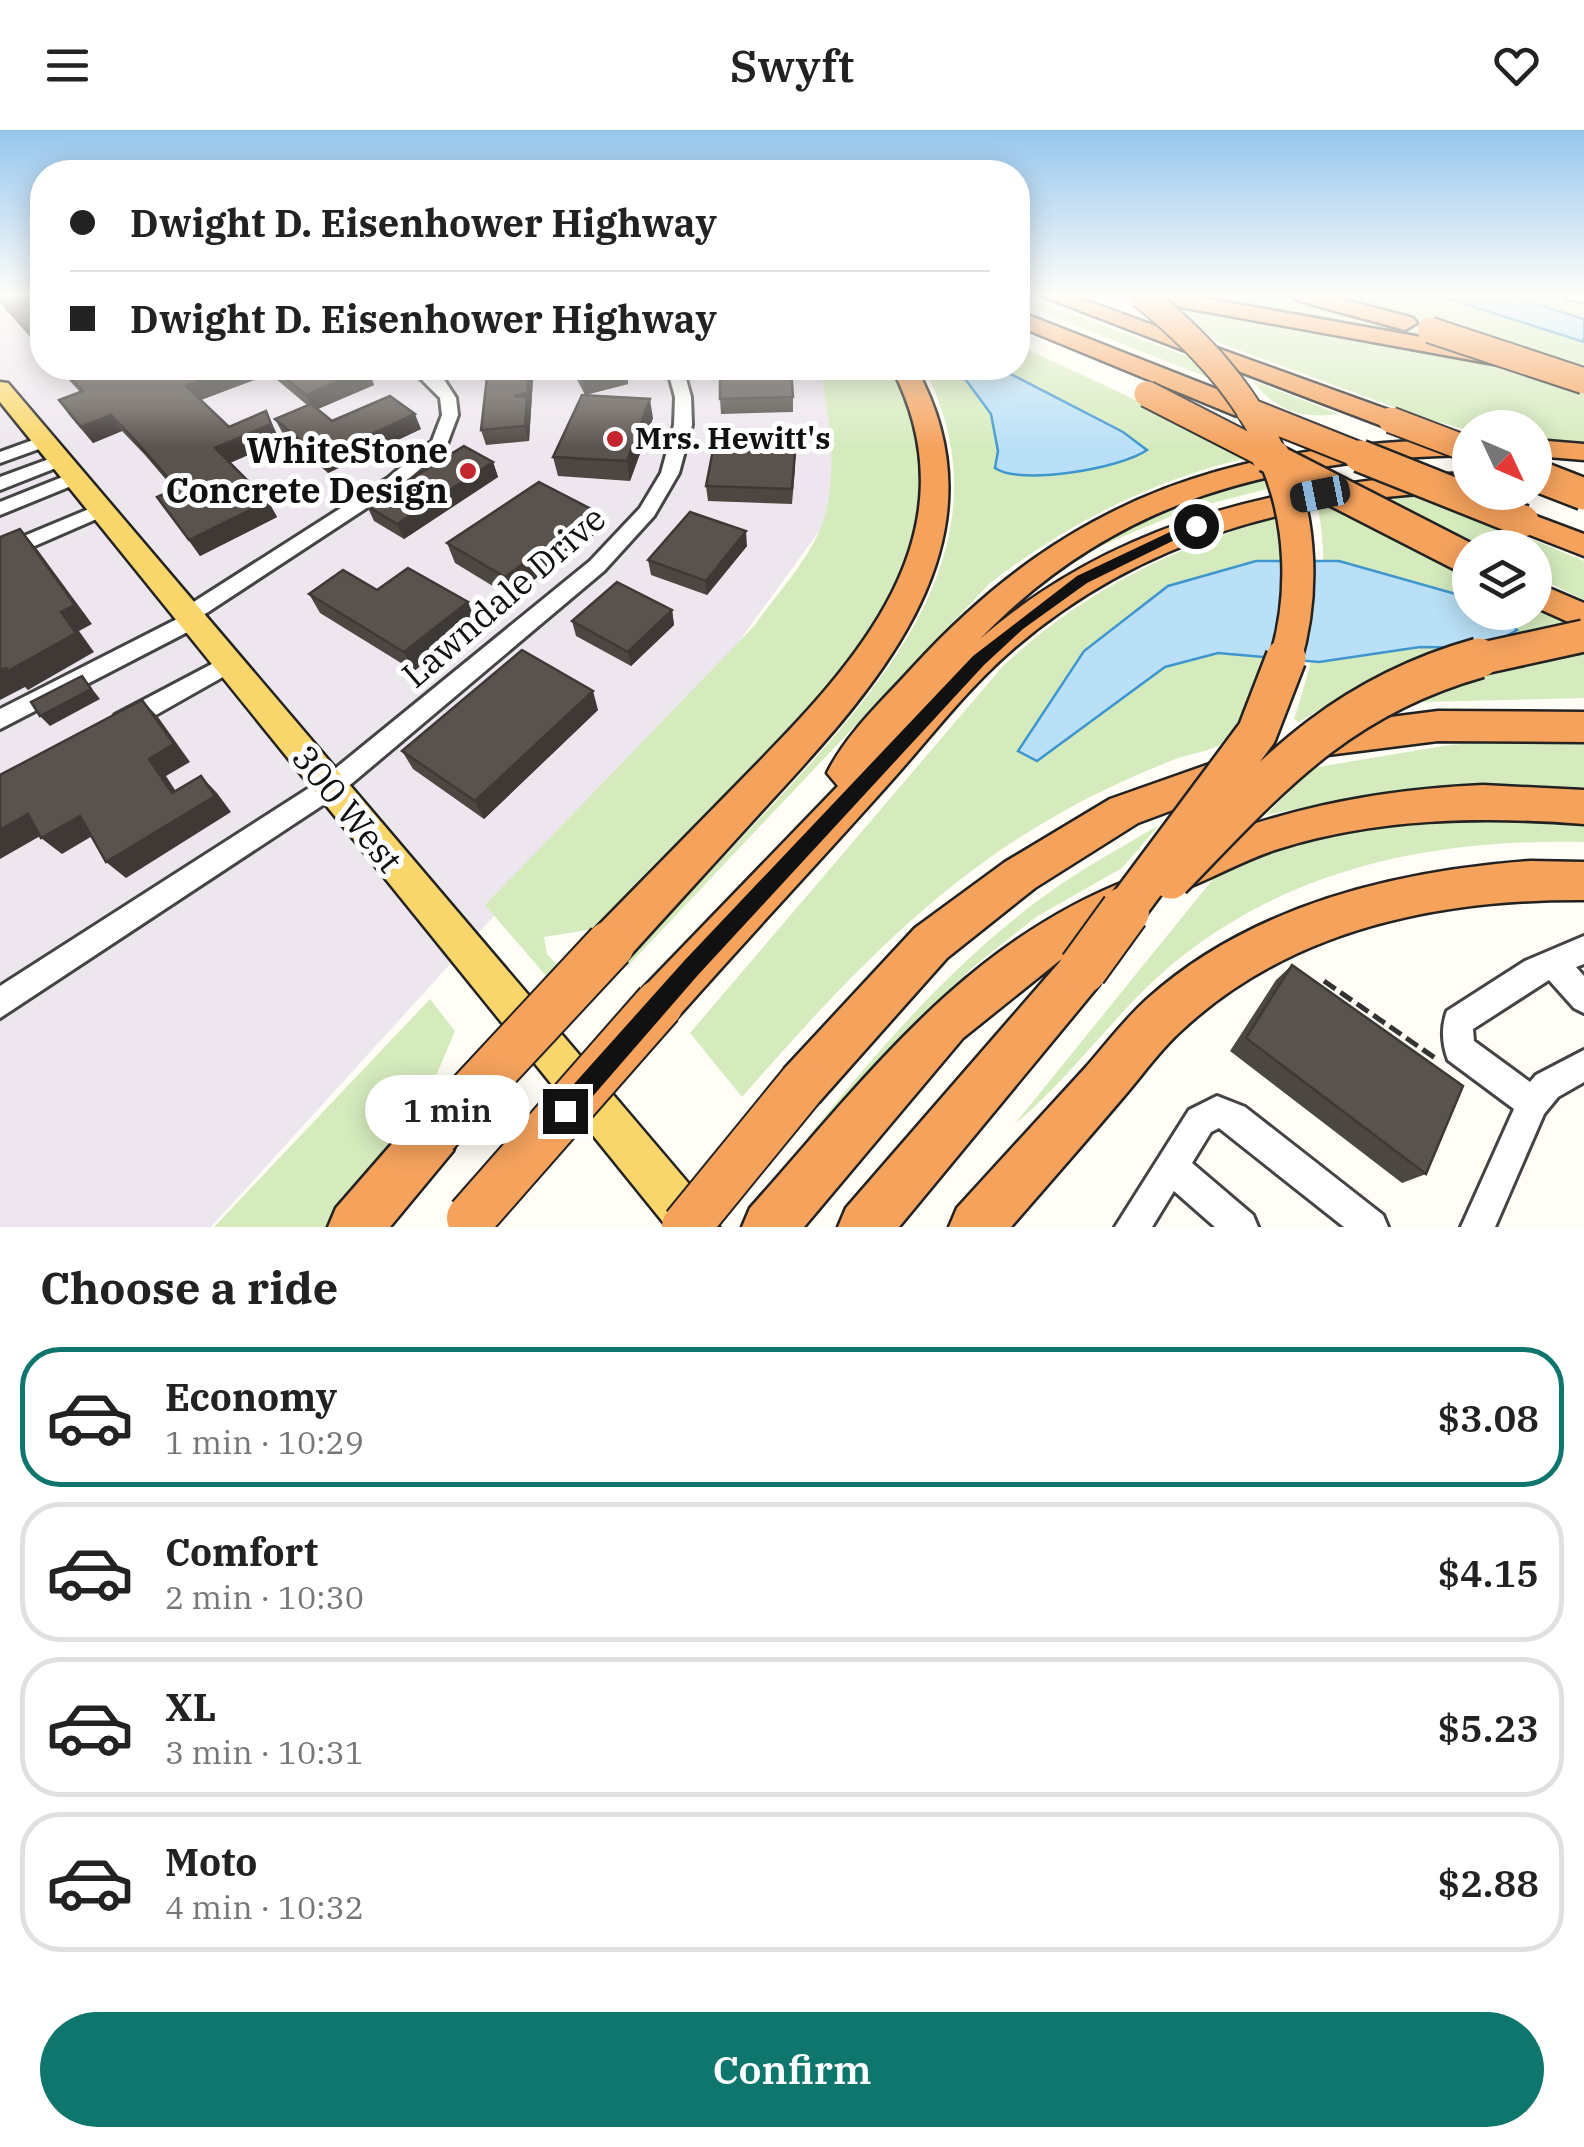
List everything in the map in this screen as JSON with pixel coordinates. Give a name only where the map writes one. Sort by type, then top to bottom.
[{"type":"highway","points":[[1041,346],[1148,394],[1452,551]]},
{"type":"highway","points":[[1088,346],[1584,546]]},
{"type":"highway","points":[[1191,346],[1452,442]]},
{"type":"highway","points":[[865,1227],[1082,970],[1238,763],[1272,703],[1292,634],[1301,580],[1298,529],[1271,442],[1227,372],[1202,346]]},
{"type":"highway","points":[[1426,346],[1584,372]]},
{"type":"highway","points":[[1479,346],[1584,381]]},
{"type":"highway","points":[[355,1227],[435,1133],[836,705],[890,633],[920,567],[933,510],[936,456],[927,415],[910,380]]},
{"type":"highway","points":[[675,986],[890,718],[985,614],[1063,550],[1146,504],[1248,470],[1361,450],[1452,449]]},
{"type":"highway","points":[[1552,449],[1584,452]]},
{"type":"highway","points":[[1552,481],[1584,491]]},
{"type":"highway","points":[[467,1223],[675,986],[978,660],[1072,586],[1148,544],[1243,511],[1350,490],[1452,483]]},
{"type":"highway","points":[[1552,486],[1584,491]]},
{"type":"highway","points":[[1552,601],[1584,617]]},
{"type":"highway","points":[[1082,970],[1270,775],[1340,720],[1444,669],[1515,648],[1584,636]]},
{"type":"highway","points":[[686,1227],[802,1085],[931,943],[1020,875],[1124,811],[1320,739],[1438,726],[1584,727]]},
{"type":"highway","points":[[770,1227],[947,1022],[1035,948],[1218,852],[1303,824],[1420,806],[1540,802],[1584,808]]},
{"type":"highway","points":[[976,1227],[1171,1008],[1243,958],[1328,918],[1406,897],[1474,882],[1584,881]]},
{"type":"main road","name":"300 West","points":[[0,388],[696,1227]]},
{"type":"street","points":[[0,720],[190,618],[425,459],[440,443],[450,415],[439,384],[434,380]]},
{"type":"street","name":"Lawndale Drive","points":[[0,1003],[329,788],[597,566],[647,512],[679,448],[683,397],[678,380]]},
{"type":"street","points":[[0,458],[60,460]]},
{"type":"street","points":[[0,484],[60,460]]},
{"type":"street","points":[[0,509],[60,460]]},
{"type":"street","points":[[0,554],[101,510]]},
{"type":"street","points":[[105,732],[229,663]]},
{"type":"street","points":[[1533,1103],[1459,1049],[1455,1032],[1458,1022],[1553,963],[1584,950]]},
{"type":"street","points":[[1553,963],[1584,998]]},
{"type":"street","points":[[1478,1227],[1533,1103],[1546,1086],[1584,1065]]},
{"type":"street","points":[[1132,1227],[1200,1121],[1217,1112],[1234,1118],[1371,1227]]},
{"type":"street","points":[[1170,1165],[1241,1227]]},
{"type":"path","points":[[1324,980],[1446,1066]]},
{"type":"shaded area","points":[[0,346],[30,346],[30,380],[822,380],[845,414],[825,523],[722,665],[211,1227],[0,1227]]},
{"type":"green space","points":[[1128,346],[1159,346],[1214,366],[1230,386]]},
{"type":"green space","points":[[1228,346],[1398,346],[1544,371],[1584,384],[1584,443],[1552,440],[1552,410],[1452,410],[1452,426]]},
{"type":"green space","points":[[1499,346],[1584,346],[1584,365],[1536,357]]},
{"type":"green space","points":[[1030,351],[1256,456],[1183,476],[1116,504],[1052,540],[990,583],[627,967],[624,963],[817,756],[895,657],[925,604],[945,549],[954,492],[948,431],[929,380],[1030,380]]},
{"type":"green space","points":[[822,380],[902,380],[917,415],[923,495],[910,550],[887,606],[842,673],[797,725],[594,929],[544,937],[547,954],[558,966],[547,977],[485,905],[754,626],[792,576],[810,550],[828,504],[829,425]]},
{"type":"green space","points":[[1253,381],[1339,414],[1291,411],[1271,400]]},
{"type":"green space","points":[[1269,473],[1279,486],[1189,509],[1098,547],[1092,543],[1151,512]]},
{"type":"green space","points":[[1426,495],[1452,506],[1452,510],[1462,510],[1510,530],[1452,530],[1452,534],[1384,499]]},
{"type":"green space","points":[[1351,504],[1452,557],[1452,630],[1536,630],[1398,671],[1299,722],[1294,719],[1315,641],[1323,589],[1318,508]]},
{"type":"green space","points":[[1285,515],[1284,566],[1274,633],[1255,696],[1229,739],[1080,802],[963,877],[848,981],[742,1097],[690,1033],[1003,666],[1067,614],[1135,573],[1207,540]]},
{"type":"green space","points":[[1552,548],[1584,561],[1584,600],[1552,584]]},
{"type":"green space","points":[[1552,610],[1577,623],[1552,627]]},
{"type":"green space","points":[[1584,653],[1584,698],[1419,702],[1485,675]]},
{"type":"green space","points":[[1584,741],[1584,796],[1386,797],[1266,815],[1312,768],[1449,745]]},
{"type":"green space","points":[[1456,816],[1584,821],[1584,842],[1460,847],[1401,857],[1342,872],[1286,894],[1233,921],[1183,956],[1136,998],[1014,1125],[1230,858],[1331,830]]},
{"type":"green space","points":[[1159,825],[1122,868],[1036,917],[972,968],[890,1049],[812,1140],[808,1137],[887,1043],[973,955],[1050,891]]},
{"type":"green space","points":[[430,999],[455,1031],[425,1102],[387,1142],[393,1154],[329,1227],[214,1227]]},
{"type":"water","points":[[966,380],[1022,380],[1123,432],[1147,450],[1116,463],[1071,472],[1008,473],[995,468],[998,451],[991,414]]},
{"type":"water","points":[[1256,561],[1339,561],[1452,593],[1452,630],[1517,630],[1486,648],[1420,647],[1319,662],[1218,653],[1165,667],[1037,761],[1018,751],[1084,651],[1168,586]]},
{"type":"building","points":[[72,380],[203,380],[186,386],[229,427],[266,411],[271,424],[215,448],[268,501],[189,540],[157,497],[177,488],[134,439],[111,415],[81,427],[59,400],[83,391]]},
{"type":"building","points":[[288,380],[341,380],[306,395]]},
{"type":"building","points":[[487,380],[528,380],[527,393],[514,396],[527,397],[525,426],[481,430]]},
{"type":"building","points":[[720,380],[792,380],[793,397],[720,399]]},
{"type":"building","points":[[582,395],[650,399],[627,461],[553,457]]},
{"type":"building","points":[[390,396],[415,414],[321,458],[275,419],[311,404],[332,421]]},
{"type":"building","points":[[464,446],[493,462],[397,524],[367,506]]},
{"type":"building","points":[[713,450],[795,453],[792,489],[706,486]]},
{"type":"building","points":[[539,482],[595,511],[505,577],[447,543]]},
{"type":"building","points":[[690,512],[746,531],[706,581],[648,560]]},
{"type":"building","points":[[20,529],[75,605],[61,612],[76,633],[8,671],[0,670],[0,537]]},
{"type":"building","points":[[408,568],[468,602],[404,652],[309,594],[343,570],[377,590]]},
{"type":"building","points":[[617,582],[672,610],[628,652],[572,621]]},
{"type":"building","points":[[522,650],[593,691],[475,801],[402,751]]},
{"type":"building","points":[[82,676],[91,689],[40,716],[31,702]]},
{"type":"building","points":[[142,700],[174,744],[149,759],[172,793],[201,776],[215,796],[106,862],[80,816],[41,838],[28,814],[0,830],[0,775]]},
{"type":"building","points":[[1292,965],[1463,1086],[1426,1174],[1246,1038]]},
{"type":"place","name":"Mrs. Hewitt's","points":[[615,439]]},
{"type":"place","name":"WhiteStone Concrete Design","points":[[468,471]]},
{"type":"route","points":[[565,1111],[691,968],[978,660],[1018,625],[1082,580],[1148,544],[1196,526]]}]
